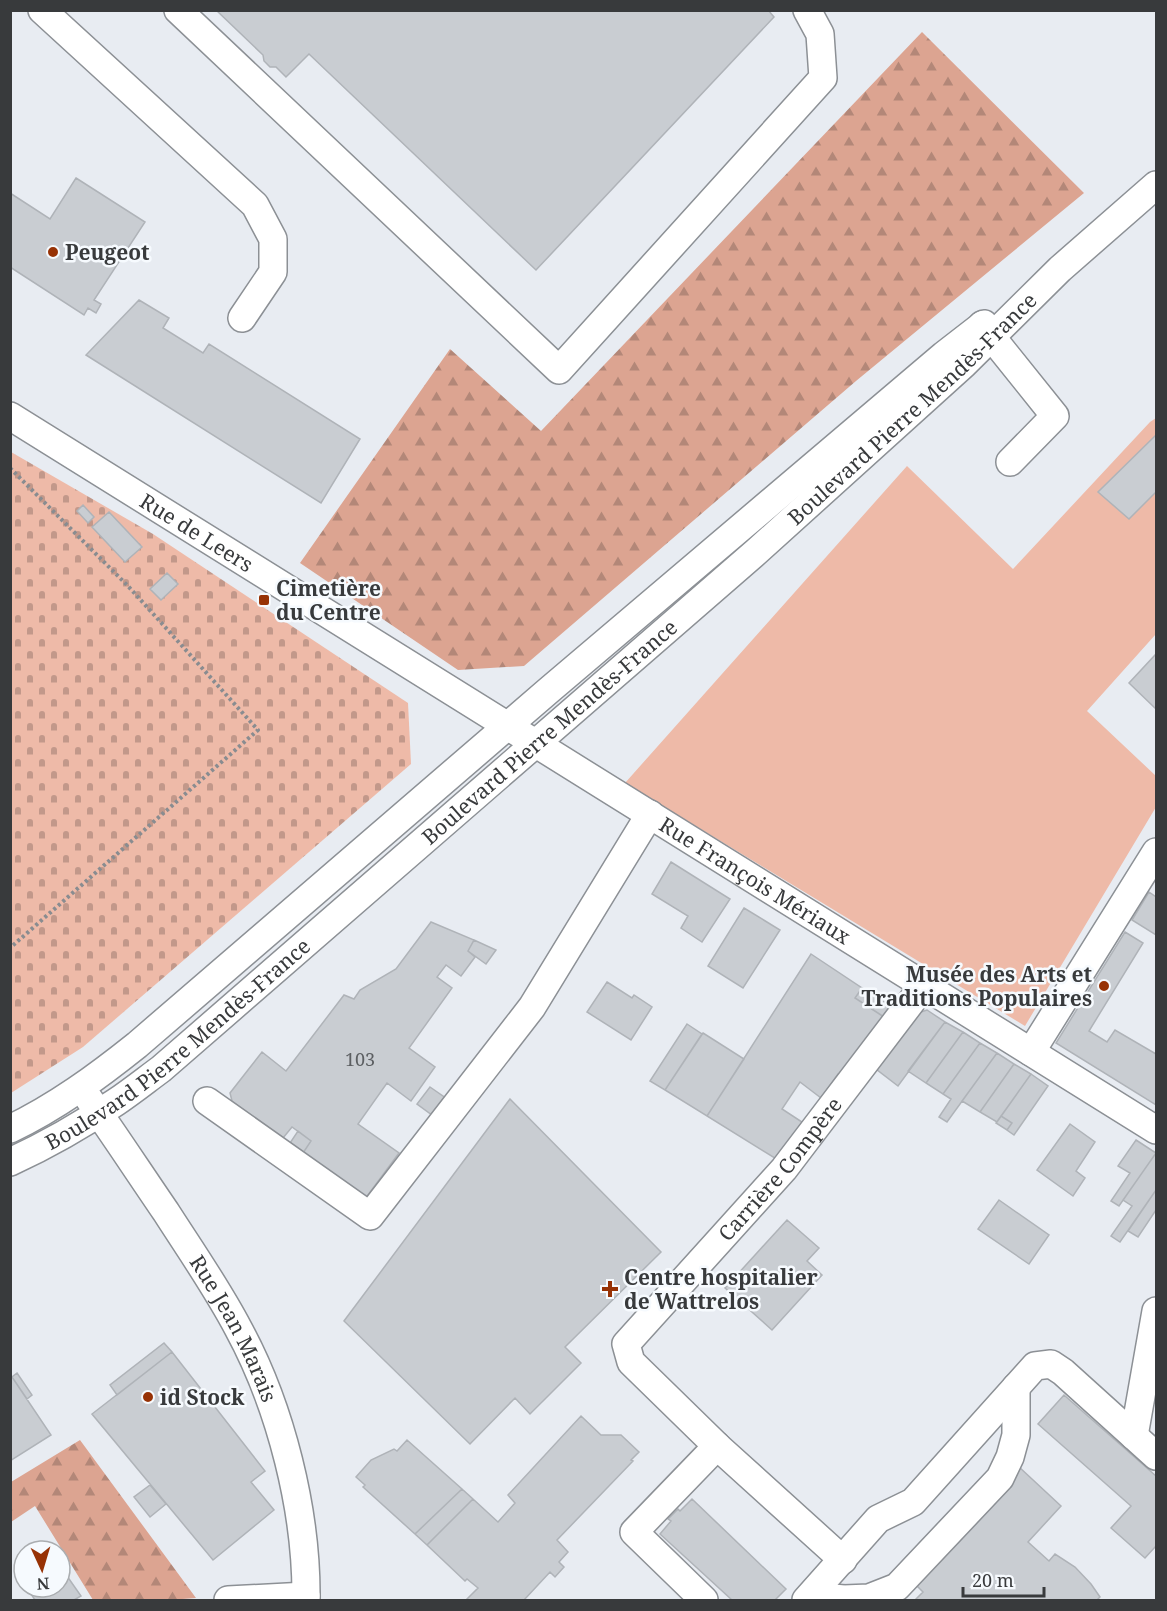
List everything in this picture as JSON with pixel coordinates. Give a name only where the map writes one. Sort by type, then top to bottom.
[{"type":"street","points":[[42,10],[255,205],[273,239],[273,272],[242,318]]},
{"type":"street","points":[[178,10],[559,370],[823,78],[820,34],[807,10]]},
{"type":"street","name":"Boulevard Pierre Mendès-France","points":[[10,1129],[81,1088],[103,1072],[944,355],[987,331],[1156,185]]},
{"type":"street","points":[[987,331],[1056,416],[1010,462]]},
{"type":"street","name":"Boulevard Pierre Mendès-France","points":[[10,1162],[70,1131],[161,1069],[764,545],[964,364],[987,331]]},
{"type":"street","name":"Rue de Leers","points":[[10,416],[538,743]]},
{"type":"street","name":"Rue François Mériaux","points":[[538,743],[1156,1130]]},
{"type":"street","points":[[207,1101],[370,1216],[532,1007],[650,814]]},
{"type":"street","points":[[1031,1052],[1156,852]]},
{"type":"street","name":"Carrière Compère","points":[[717,1446],[631,1362],[626,1344],[784,1169],[924,986]]},
{"type":"street","name":"Rue Jean Marais","points":[[81,1088],[211,1281],[239,1330],[264,1384],[292,1476],[302,1542],[306,1598]]},
{"type":"street","points":[[1134,1436],[1156,1311]]},
{"type":"street","points":[[808,1598],[879,1519],[913,1502],[1035,1366],[1051,1364],[1063,1372],[1156,1456]]},
{"type":"street","points":[[808,1598],[869,1598],[897,1587],[1000,1478],[1010,1457],[1016,1435],[1016,1387]]},
{"type":"street","points":[[704,1600],[634,1532],[717,1446],[843,1560]]},
{"type":"street","points":[[228,1600],[306,1598]]},
{"type":"path","points":[[10,468],[128,586],[258,730],[10,948]]},
{"type":"green space","points":[[922,32],[1084,193],[856,381],[524,666],[458,670],[300,563],[450,349],[541,431]]},
{"type":"green space","points":[[1156,418],[1156,634],[1087,711],[1156,776],[1156,807],[1025,1026],[625,783],[907,466],[1013,569]]},
{"type":"green space","points":[[11,452],[153,534],[408,703],[411,764],[83,1047],[11,1093]]},
{"type":"green space","points":[[80,1440],[196,1598],[93,1600],[72,1566],[72,1539],[55,1539],[35,1506],[11,1522],[11,1482]]},
{"type":"building","points":[[216,10],[768,10],[774,17],[536,270],[309,54],[286,77],[276,67],[270,67],[264,61],[263,55]]},
{"type":"building","points":[[76,178],[145,222],[94,300],[101,304],[96,313],[88,308],[84,315],[10,267],[10,193],[50,219]]},
{"type":"building","points":[[139,300],[169,318],[163,328],[203,353],[209,344],[360,439],[321,503],[86,355]]},
{"type":"building","points":[[1156,435],[1156,492],[1129,519],[1098,492]]},
{"type":"building","points":[[83,505],[94,517],[88,523],[77,511]]},
{"type":"building","points":[[109,512],[142,547],[125,562],[92,527]]},
{"type":"building","points":[[167,573],[178,584],[161,600],[150,589]]},
{"type":"building","points":[[1156,654],[1156,709],[1129,683]]},
{"type":"building","points":[[671,862],[730,899],[702,942],[681,928],[688,916],[652,894]]},
{"type":"building","points":[[1149,892],[1156,897],[1156,935],[1132,920]]},
{"type":"building","points":[[744,908],[780,930],[743,988],[708,966]]},
{"type":"building","points":[[431,922],[474,940],[468,951],[475,957],[461,976],[446,965],[437,977],[452,988],[409,1048],[435,1067],[411,1101],[387,1083],[358,1124],[399,1153],[365,1199],[303,1153],[311,1141],[292,1127],[283,1138],[232,1101],[230,1093],[262,1052],[286,1071],[344,995],[354,999],[360,990],[396,969]]},
{"type":"building","name":"Musée des Arts et Traditions Populaires","points":[[1125,932],[1143,943],[1089,1031],[1107,1042],[1115,1030],[1156,1054],[1156,1105],[1056,1043]]},
{"type":"building","points":[[474,940],[496,950],[486,964],[468,951]]},
{"type":"building","points":[[811,954],[862,988],[855,998],[884,1017],[841,1076],[838,1074],[821,1098],[800,1082],[782,1109],[805,1124],[778,1160],[707,1116]]},
{"type":"building","points":[[607,982],[632,998],[634,995],[652,1007],[631,1040],[587,1012]]},
{"type":"building","points":[[862,988],[891,1006],[884,1017],[855,998]]},
{"type":"building","points":[[927,1010],[945,1022],[898,1086],[876,1069],[918,1013]]},
{"type":"building","points":[[945,1022],[963,1032],[926,1083],[908,1071]]},
{"type":"building","points":[[687,1024],[702,1034],[665,1090],[650,1081]]},
{"type":"building","points":[[963,1032],[980,1043],[943,1094],[926,1083]]},
{"type":"building","points":[[703,1033],[744,1059],[707,1116],[665,1090]]},
{"type":"building","points":[[980,1043],[997,1053],[947,1122],[939,1117],[951,1099],[943,1094]]},
{"type":"building","points":[[997,1053],[1014,1064],[980,1112],[962,1101]]},
{"type":"building","points":[[1014,1064],[1031,1074],[997,1122],[980,1112]]},
{"type":"building","points":[[1031,1074],[1048,1086],[1014,1135],[1007,1130],[1012,1123],[1001,1116]]},
{"type":"building","points":[[430,1087],[450,1101],[436,1118],[417,1104]]},
{"type":"building","points":[[510,1099],[661,1252],[565,1347],[581,1363],[530,1414],[515,1398],[470,1444],[344,1321]]},
{"type":"building","points":[[1001,1116],[1012,1123],[1007,1130],[996,1123]]},
{"type":"building","points":[[1070,1124],[1095,1142],[1076,1171],[1085,1178],[1073,1196],[1037,1170]]},
{"type":"building","points":[[298,1131],[311,1141],[303,1153],[290,1143]]},
{"type":"building","points":[[1136,1140],[1156,1153],[1119,1206],[1111,1201],[1130,1173],[1118,1166]]},
{"type":"building","points":[[1156,1153],[1156,1190],[1120,1242],[1111,1236],[1132,1206],[1123,1200]]},
{"type":"building","points":[[1156,1190],[1156,1210],[1138,1237],[1128,1231]]},
{"type":"building","points":[[999,1200],[1049,1235],[1029,1264],[978,1229]]},
{"type":"building","points":[[787,1220],[819,1248],[807,1261],[822,1275],[772,1330],[725,1288]]},
{"type":"building","points":[[164,1343],[172,1352],[117,1395],[110,1385]]},
{"type":"building","points":[[172,1352],[265,1471],[251,1482],[274,1510],[213,1560],[92,1414]]},
{"type":"building","points":[[17,1373],[32,1395],[27,1399],[12,1377]]},
{"type":"building","points":[[10,1377],[51,1435],[10,1461]]},
{"type":"building","points":[[1064,1395],[1156,1476],[1156,1546],[1145,1558],[1111,1528],[1131,1506],[1038,1424]]},
{"type":"building","points":[[581,1416],[601,1435],[621,1435],[639,1452],[557,1540],[568,1552],[559,1562],[564,1567],[555,1577],[550,1572],[524,1600],[466,1600],[478,1588],[467,1579],[465,1581],[427,1545],[473,1499],[498,1522],[515,1503],[508,1495]]},
{"type":"building","points":[[407,1440],[462,1489],[415,1534],[363,1487],[365,1485],[356,1477],[371,1460],[394,1449],[397,1451]]},
{"type":"building","points":[[1018,1466],[1061,1506],[1028,1542],[1049,1561],[1055,1554],[1075,1567],[1100,1597],[1097,1600],[915,1600],[923,1592],[911,1580]]},
{"type":"building","points":[[150,1485],[166,1504],[150,1517],[134,1497]]},
{"type":"building","points":[[462,1489],[473,1499],[427,1545],[415,1534]]},
{"type":"building","points":[[692,1499],[786,1589],[777,1600],[732,1600],[660,1534],[671,1521],[668,1519]]},
{"type":"building","points":[[72,1583],[81,1596],[74,1600],[35,1600],[72,1599]]},
{"type":"place","name":"Peugeot","points":[[53,252]]},
{"type":"place","name":"Cimetière du Centre","points":[[264,600]]},
{"type":"place","name":"Musée des Arts et Traditions Populaires","points":[[1104,986]]},
{"type":"place","name":"Centre hospitalier de Wattrelos","points":[[610,1289]]},
{"type":"place","name":"id Stock","points":[[148,1397]]}]
